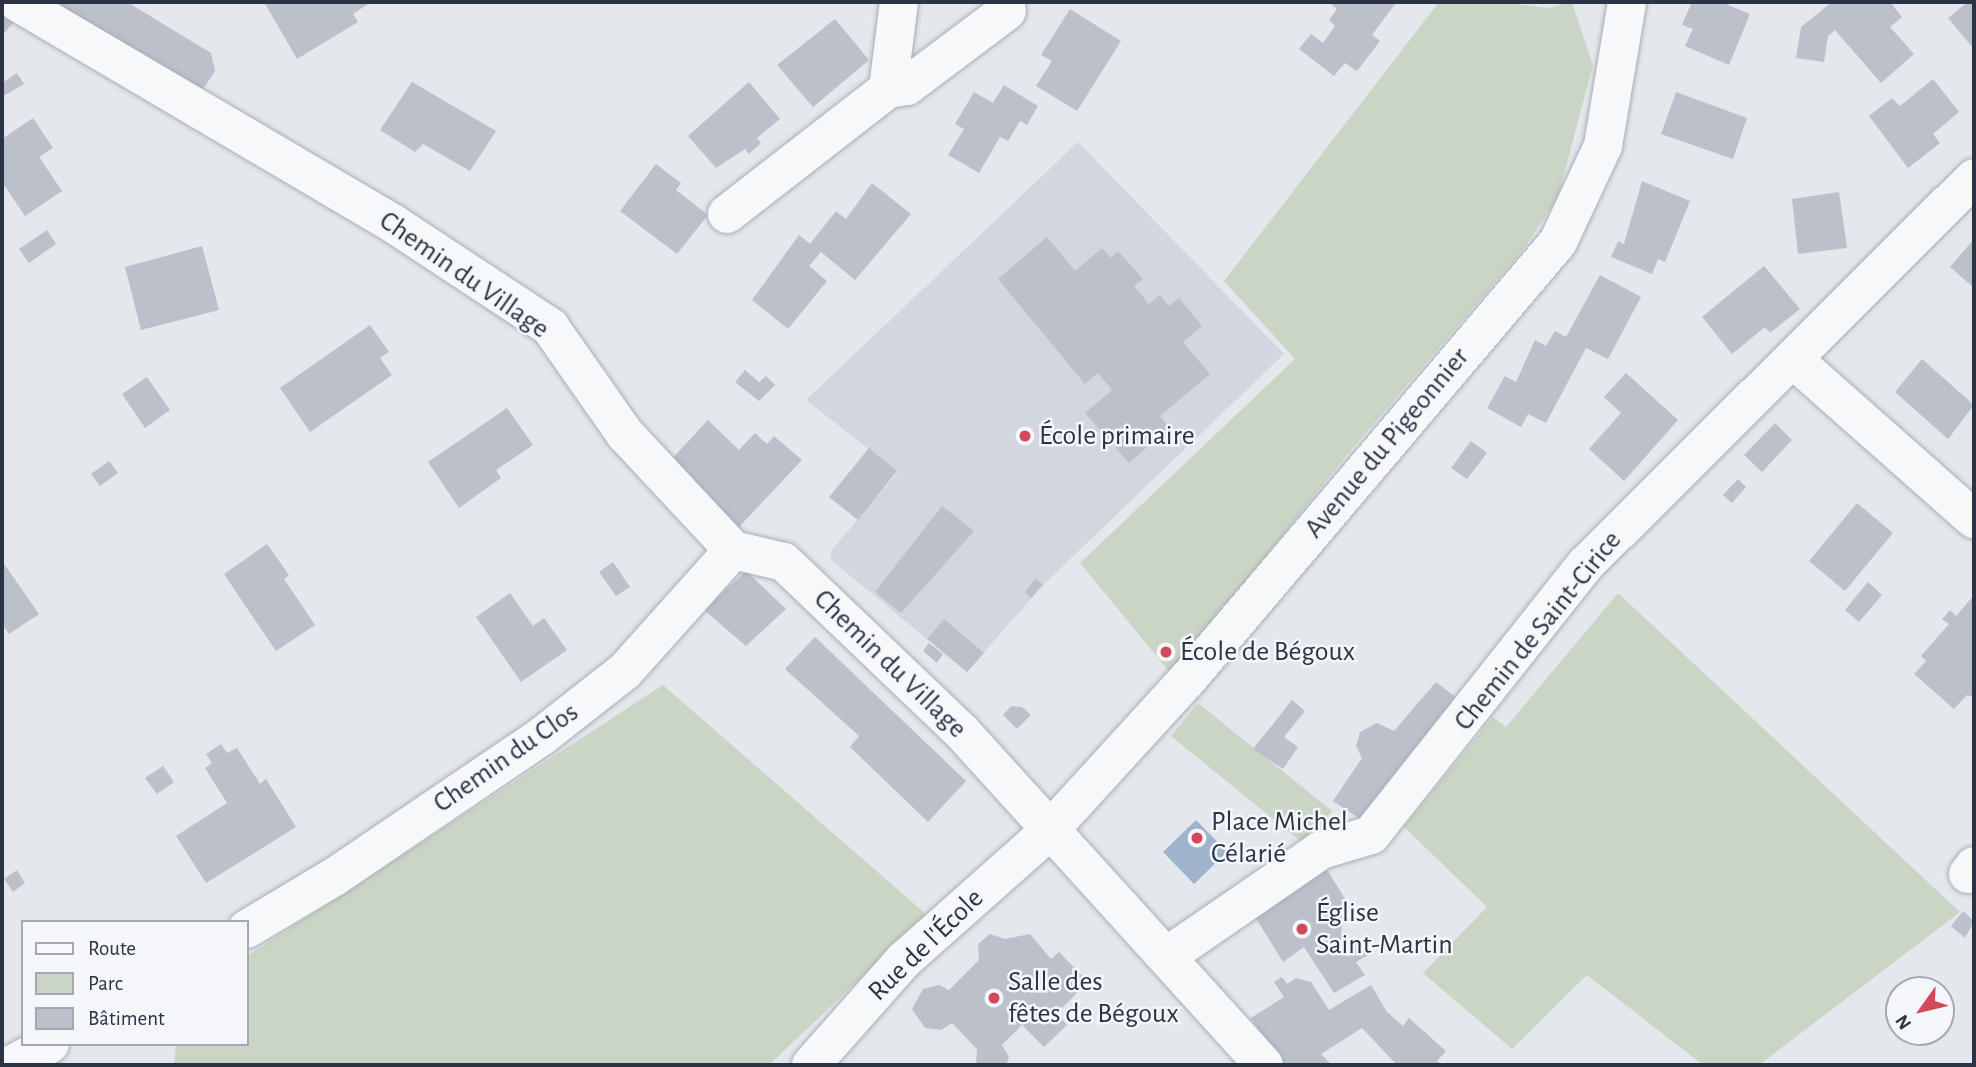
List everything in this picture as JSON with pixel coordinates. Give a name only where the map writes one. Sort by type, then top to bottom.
[{"type":"street","name":"Chemin du Village","points":[[17,2],[394,224],[550,327],[625,434],[733,550],[784,562],[961,731],[1048,832],[1167,956],[1264,1065]]},
{"type":"street","points":[[888,89],[899,2]]},
{"type":"street","name":"Avenue du Pigeonnier","points":[[1048,832],[1187,680],[1558,242],[1603,146],[1627,2]]},
{"type":"street","points":[[727,214],[888,89],[908,86],[1007,11]]},
{"type":"street","name":"Chemin de Saint-Cirice","points":[[1167,956],[1321,850],[1370,835],[1586,564],[1974,178]]},
{"type":"street","points":[[1793,359],[1970,509]]},
{"type":"street","name":"Chemin du Clos","points":[[248,928],[334,877],[552,728],[625,671],[733,550]]},
{"type":"street","name":"Rue de l'École","points":[[811,1065],[904,960],[1048,832]]},
{"type":"street","points":[[11,1065],[46,1046]]},
{"type":"shaded area","name":"École primaire","points":[[1078,142],[1284,354],[1043,585],[967,672],[831,560],[831,551],[898,472],[806,400]]},
{"type":"green space","points":[[1439,2],[1499,2],[1548,8],[1572,2],[1593,65],[1558,197],[1522,251],[1345,457],[1172,675],[1080,563],[1295,359],[1224,281]]},
{"type":"green space","points":[[1618,593],[1960,912],[1759,1065],[1703,1065],[1587,975],[1512,1049],[1423,973],[1487,907],[1404,827],[1493,717],[1506,727]]},
{"type":"green space","points":[[663,685],[927,915],[769,1065],[174,1065],[176,1046],[248,1046],[248,955]]},
{"type":"green space","points":[[1198,703],[1332,811],[1305,845],[1171,736]]},
{"type":"water","points":[[1196,820],[1227,852],[1194,884],[1163,852]]},
{"type":"building","points":[[2,2],[19,16],[2,36]]},
{"type":"building","points":[[41,2],[127,2],[211,53],[215,71],[203,89],[190,95]]},
{"type":"building","points":[[264,2],[371,2],[353,14],[358,22],[297,59]]},
{"type":"building","points":[[1329,2],[1395,4],[1372,35],[1380,41],[1357,71],[1345,63],[1334,76],[1299,49],[1311,34],[1323,43],[1335,26],[1329,20],[1337,9]]},
{"type":"building","points":[[1692,2],[1721,2],[1750,14],[1729,65],[1685,46],[1693,29],[1682,25]]},
{"type":"building","points":[[1832,2],[1890,2],[1902,17],[1890,27],[1914,54],[1881,83],[1835,30],[1828,36],[1824,62],[1796,58],[1801,27]]},
{"type":"building","points":[[1968,2],[1974,2],[1974,49],[1948,18]]},
{"type":"building","points":[[1070,9],[1121,41],[1077,111],[1036,86],[1052,61],[1041,55]]},
{"type":"building","points":[[835,19],[869,60],[813,107],[777,65]]},
{"type":"building","points":[[17,73],[24,84],[2,97],[2,83]]},
{"type":"building","points":[[1933,79],[1959,112],[1933,134],[1940,143],[1908,168],[1869,116],[1892,98],[1900,106]]},
{"type":"building","points":[[412,82],[496,131],[470,171],[423,144],[415,152],[380,130]]},
{"type":"building","points":[[749,82],[780,119],[757,138],[761,143],[749,154],[745,149],[716,168],[688,136]]},
{"type":"building","points":[[1004,85],[1038,106],[1027,125],[1020,121],[1008,141],[1000,137],[979,173],[948,155],[964,129],[955,124],[974,92],[993,103]]},
{"type":"building","points":[[1676,92],[1747,118],[1733,159],[1661,134]]},
{"type":"building","points":[[33,118],[53,148],[39,157],[62,191],[25,216],[2,182],[2,139]]},
{"type":"building","points":[[656,164],[681,183],[676,190],[708,215],[677,254],[620,211]]},
{"type":"building","points":[[1642,181],[1690,201],[1665,262],[1658,259],[1652,274],[1611,257],[1618,241],[1624,244]]},
{"type":"building","points":[[872,183],[911,214],[855,280],[821,252],[809,266],[827,281],[788,329],[752,300],[799,235],[810,244],[836,211],[846,219]]},
{"type":"building","points":[[1839,192],[1847,248],[1798,254],[1792,199]]},
{"type":"building","points":[[47,230],[56,244],[29,263],[19,249]]},
{"type":"building","points":[[1047,237],[1075,271],[1102,248],[1111,258],[1118,251],[1143,279],[1134,286],[1149,304],[1160,295],[1169,306],[1179,298],[1202,326],[1183,342],[1210,374],[1160,416],[1169,428],[1129,463],[1085,413],[1112,390],[1098,373],[1085,384],[998,279]]},
{"type":"building","points":[[1974,239],[1974,288],[1950,267]]},
{"type":"building","points":[[202,246],[219,310],[141,330],[125,267]]},
{"type":"building","points":[[1764,266],[1800,309],[1770,333],[1765,327],[1732,354],[1702,317]]},
{"type":"building","points":[[1600,275],[1641,297],[1608,359],[1586,348],[1546,423],[1528,414],[1521,427],[1487,408],[1505,376],[1516,382],[1535,340],[1546,346],[1555,331],[1566,337]]},
{"type":"building","points":[[370,325],[389,352],[380,358],[392,375],[310,432],[280,388]]},
{"type":"building","points":[[1922,359],[1974,405],[1948,439],[1895,392]]},
{"type":"building","points":[[745,370],[759,382],[766,376],[775,385],[759,401],[735,382]]},
{"type":"building","points":[[1626,373],[1678,420],[1624,481],[1589,449],[1621,413],[1604,397]]},
{"type":"building","points":[[147,377],[170,410],[145,428],[122,394]]},
{"type":"building","points":[[507,408],[533,445],[496,470],[501,478],[459,508],[428,462]]},
{"type":"building","points":[[708,420],[739,450],[755,433],[767,444],[774,436],[802,460],[739,527],[670,461]]},
{"type":"building","points":[[1775,423],[1792,440],[1762,472],[1744,455]]},
{"type":"building","points":[[1471,441],[1487,453],[1467,479],[1451,468]]},
{"type":"building","points":[[869,448],[897,471],[858,520],[829,497]]},
{"type":"building","points":[[109,461],[118,473],[100,486],[91,474]]},
{"type":"building","points":[[1738,479],[1746,487],[1732,503],[1723,495]]},
{"type":"building","points":[[1857,503],[1893,533],[1845,591],[1809,561]]},
{"type":"building","points":[[942,506],[974,531],[901,613],[875,592]]},
{"type":"building","points":[[267,544],[289,575],[284,579],[315,625],[276,651],[224,574]]},
{"type":"building","points":[[2,561],[39,614],[9,634],[2,624]]},
{"type":"building","points":[[613,562],[630,587],[616,596],[599,572]]},
{"type":"building","points":[[746,571],[786,609],[746,646],[704,610]]},
{"type":"building","points":[[1035,579],[1043,585],[1031,598],[1025,592]]},
{"type":"building","points":[[1868,582],[1882,595],[1859,622],[1845,610]]},
{"type":"building","points":[[510,593],[533,626],[544,618],[567,650],[521,682],[476,617]]},
{"type":"building","points":[[1974,595],[1974,697],[1967,695],[1954,709],[1914,674],[1926,661],[1921,656],[1949,624],[1942,619],[1950,610],[1956,616]]},
{"type":"building","points":[[944,619],[984,653],[967,672],[927,639]]},
{"type":"building","points":[[815,637],[966,781],[928,822],[850,747],[859,736],[785,669]]},
{"type":"building","points":[[929,643],[943,654],[937,663],[923,651]]},
{"type":"building","points":[[1436,682],[1461,701],[1363,821],[1333,801],[1362,758],[1356,746],[1360,732],[1377,723],[1394,731]]},
{"type":"building","points":[[1292,700],[1305,711],[1284,737],[1298,747],[1283,769],[1253,749]]},
{"type":"building","points":[[1011,706],[1022,707],[1031,715],[1017,729],[1003,715]]},
{"type":"building","points":[[221,744],[227,753],[237,748],[260,784],[266,779],[296,827],[206,883],[176,836],[227,803],[205,768],[212,763],[206,754]]},
{"type":"building","points":[[163,766],[174,782],[157,794],[145,778]]},
{"type":"building","name":"Église Saint-Martin","points":[[1326,868],[1355,915],[1342,922],[1341,936],[1346,945],[1358,939],[1368,955],[1356,962],[1365,975],[1334,993],[1304,947],[1283,962],[1254,915]]},
{"type":"building","points":[[17,870],[25,883],[13,892],[4,879]]},
{"type":"building","points":[[1963,911],[1974,921],[1965,938],[1951,926]]},
{"type":"building","name":"Salle des fêtes de Bégoux","points":[[990,934],[1005,939],[1030,934],[1051,959],[1059,952],[1088,982],[1057,1013],[1067,1025],[1044,1047],[1022,1025],[1002,1045],[1009,1057],[1006,1065],[976,1065],[977,1049],[952,1023],[941,1030],[925,1028],[912,1009],[923,989],[939,985],[949,990],[979,960],[978,944]]},
{"type":"building","points":[[1282,977],[1287,984],[1296,978],[1311,982],[1329,1010],[1371,985],[1387,1012],[1403,1026],[1409,1018],[1446,1051],[1437,1061],[1442,1065],[1397,1065],[1362,1028],[1321,1054],[1332,1065],[1281,1065],[1251,1018],[1284,997],[1274,982]]},
{"type":"place","name":"École primaire","points":[[1025,436]]},
{"type":"place","name":"École de Bégoux","points":[[1166,652]]},
{"type":"place","name":"Place Michel Célarié","points":[[1197,838]]},
{"type":"place","name":"Église Saint-Martin","points":[[1302,929]]},
{"type":"place","name":"Salle des fêtes de Bégoux","points":[[994,998]]}]
